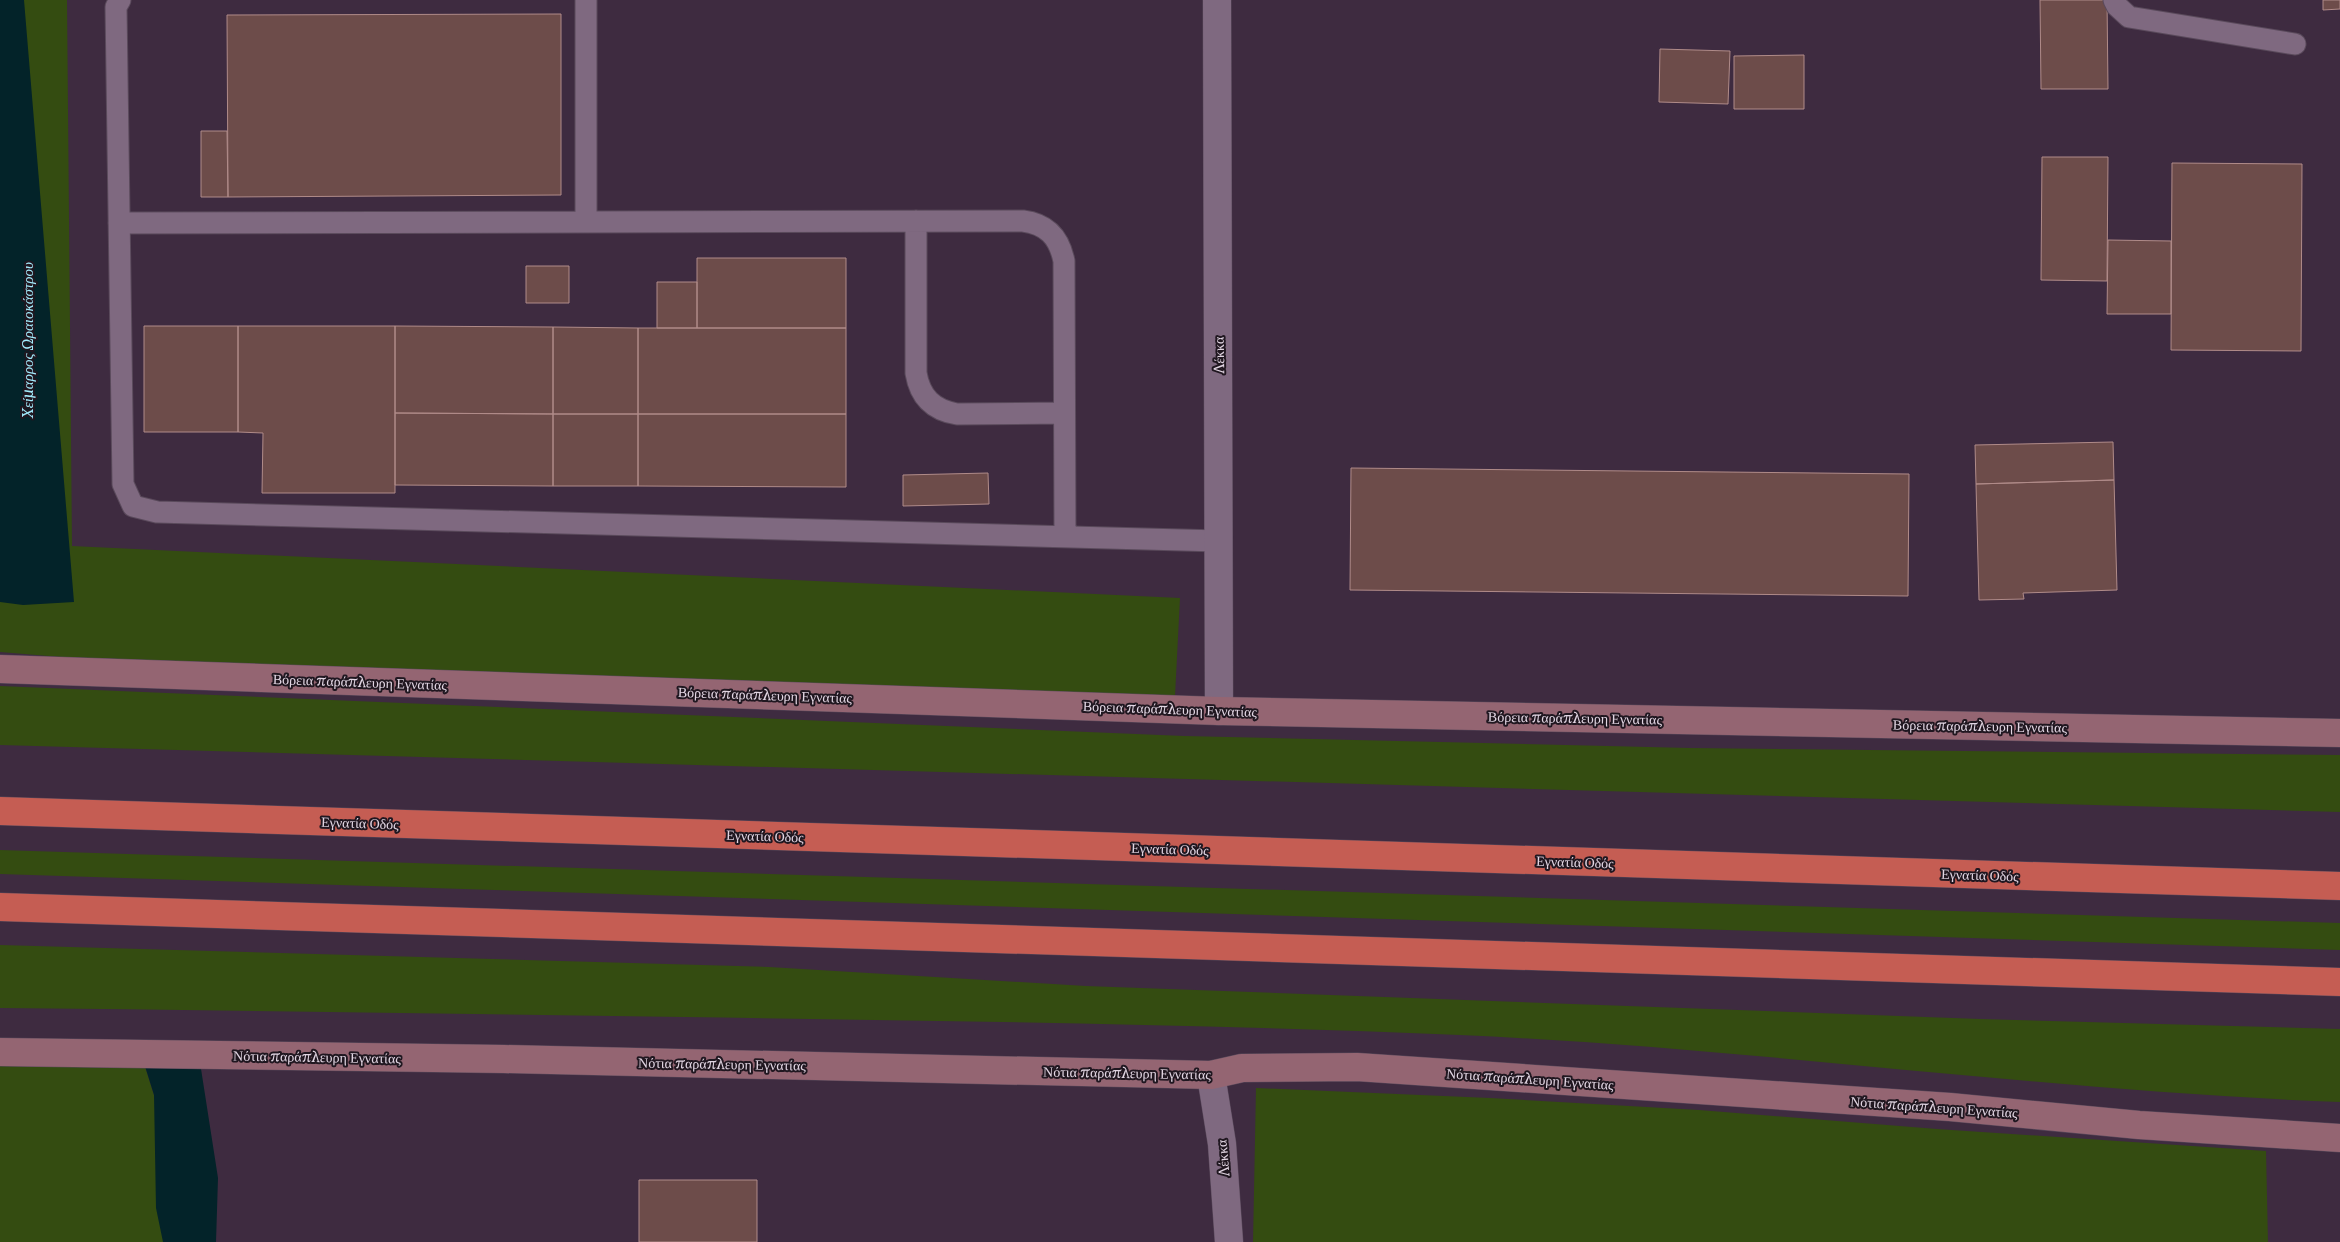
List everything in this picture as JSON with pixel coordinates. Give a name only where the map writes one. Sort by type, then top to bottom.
[{"type":"highway","name":"Εγνατία Οδός","points":[[0,811],[2340,886]]},
{"type":"highway","points":[[0,907],[2340,982]]},
{"type":"street","name":"Λέκκα","points":[[1217,0],[1219,711]]},
{"type":"street","name":"Βόρεια παράπλευρη Εγνατίας","points":[[0,670],[1219,711],[2340,733]]},
{"type":"street","name":"Νότια παράπλευρη Εγνατίας","points":[[0,1052],[504,1059],[1212,1076],[1242,1068],[1357,1067],[1950,1107],[2139,1125],[2340,1138]]},
{"type":"street","name":"Λέκκα","points":[[1212,1076],[1222,1144],[1229,1242]]},
{"type":"lane","points":[[120,0],[116,7],[123,484],[134,506],[157,512],[1219,541]]},
{"type":"lane","points":[[586,0],[586,222]]},
{"type":"lane","points":[[2114,0],[2117,6],[2129,17],[2295,44]]},
{"type":"lane","points":[[119,223],[916,221],[1023,221],[1036,223],[1047,228],[1056,238],[1064,261],[1065,536]]},
{"type":"lane","points":[[916,221],[916,373],[918,385],[924,397],[934,406],[945,412],[957,414],[1064,413]]},
{"type":"green space","points":[[0,0],[67,0],[72,546],[1180,598],[1175,696],[61,657],[0,652]]},
{"type":"green space","points":[[0,686],[1184,736],[1690,748],[2340,755],[2340,812],[0,745]]},
{"type":"green space","points":[[0,850],[2340,923],[2340,950],[0,874]]},
{"type":"green space","points":[[0,945],[769,967],[1086,986],[1980,1019],[2340,1029],[2340,1102],[2120,1089],[1680,1049],[1460,1035],[1266,1028],[974,1022],[0,1008]]},
{"type":"green space","points":[[0,1057],[143,1060],[154,1095],[186,1242],[0,1242]]},
{"type":"green space","points":[[1256,1088],[1490,1098],[1699,1110],[1937,1129],[2266,1151],[2268,1242],[1253,1242]]},
{"type":"water","name":"Χείμαρρος Ωραιοκάστρου","points":[[0,0],[24,0],[74,602],[23,605],[0,602]]},
{"type":"water","points":[[199,1056],[218,1178],[216,1242],[163,1242],[156,1208],[154,1095],[143,1060]]},
{"type":"building","points":[[2040,0],[2107,0],[2108,89],[2041,89]]},
{"type":"building","points":[[2323,0],[2340,0],[2340,9],[2323,10]]},
{"type":"building","points":[[561,14],[561,195],[228,197],[227,15]]},
{"type":"building","points":[[1660,49],[1730,51],[1728,104],[1659,102]]},
{"type":"building","points":[[1804,55],[1804,109],[1734,109],[1734,56]]},
{"type":"building","points":[[201,131],[227,131],[228,197],[201,197]]},
{"type":"building","points":[[2042,157],[2108,157],[2107,281],[2041,280]]},
{"type":"building","points":[[2172,163],[2302,164],[2301,351],[2171,350]]},
{"type":"building","points":[[2108,240],[2171,241],[2171,314],[2107,314]]},
{"type":"building","points":[[697,258],[846,258],[846,328],[697,328]]},
{"type":"building","points":[[526,266],[569,266],[569,303],[526,303]]},
{"type":"building","points":[[657,282],[697,282],[697,328],[657,328]]},
{"type":"building","points":[[144,326],[238,326],[238,432],[144,432]]},
{"type":"building","points":[[238,326],[395,326],[395,493],[262,493],[263,433],[238,432]]},
{"type":"building","points":[[395,326],[553,327],[553,414],[395,413]]},
{"type":"building","points":[[553,327],[638,328],[638,414],[553,414]]},
{"type":"building","points":[[638,328],[846,328],[846,414],[638,414]]},
{"type":"building","points":[[395,413],[553,414],[553,486],[395,485]]},
{"type":"building","points":[[553,414],[638,414],[638,486],[553,486]]},
{"type":"building","points":[[638,414],[846,414],[846,487],[638,486]]},
{"type":"building","points":[[2113,442],[2114,480],[1976,484],[1975,445]]},
{"type":"building","points":[[1351,468],[1909,474],[1908,596],[1350,590]]},
{"type":"building","points":[[988,473],[989,504],[903,506],[903,475]]},
{"type":"building","points":[[2114,480],[2117,590],[2023,593],[2024,599],[1979,600],[1976,484]]},
{"type":"building","points":[[639,1180],[757,1180],[757,1242],[639,1242]]}]
